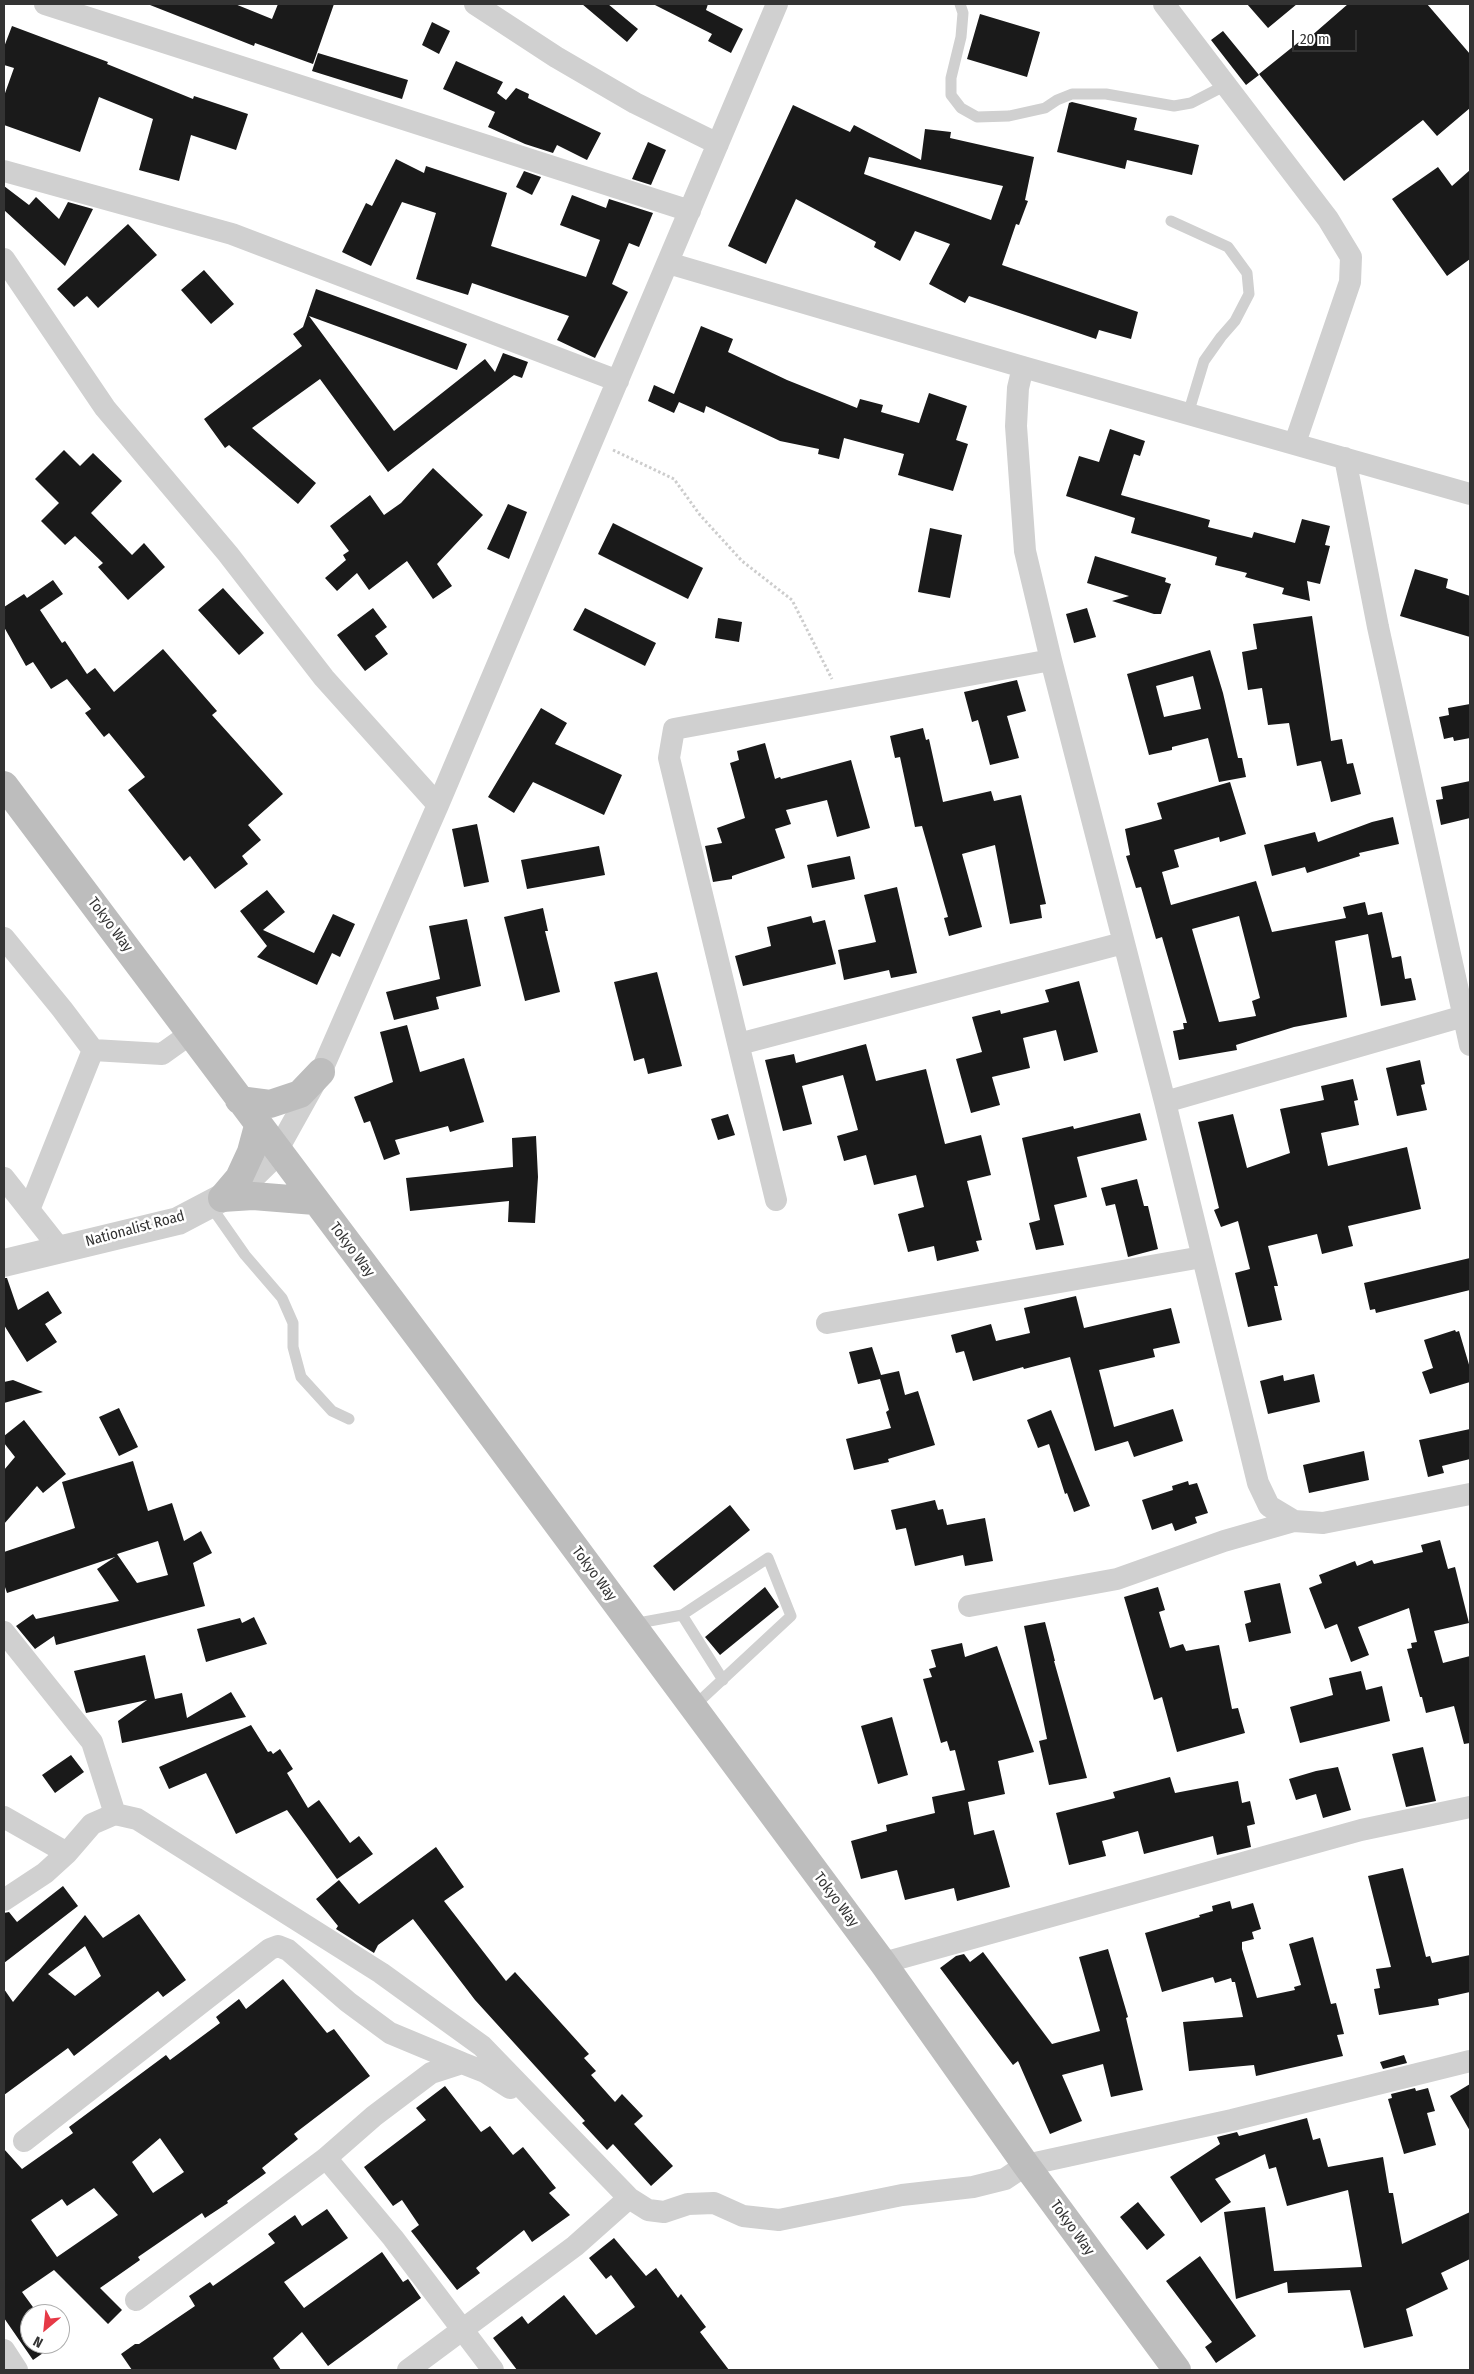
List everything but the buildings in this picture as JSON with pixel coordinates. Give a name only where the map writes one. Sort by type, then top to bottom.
[{"type":"main road","name":"Tokyo Way","points":[[4,784],[277,1152],[632,1624],[883,1964],[1026,2165],[1177,2370]]},
{"type":"main road","points":[[239,1100],[270,1104],[300,1094],[320,1072]]},
{"type":"main road","points":[[216,1202],[239,1178],[252,1152],[258,1126]]},
{"type":"main road","points":[[216,1202],[253,1196],[315,1201]]},
{"type":"street","points":[[45,4],[690,211]]},
{"type":"street","points":[[475,4],[556,57],[635,103],[718,144]]},
{"type":"street","points":[[277,1152],[320,1072],[438,804],[777,4]]},
{"type":"street","points":[[1164,4],[1328,219],[1352,258],[1350,282],[1295,443]]},
{"type":"street","points":[[4,171],[232,234],[618,381]]},
{"type":"street","points":[[4,259],[105,408],[228,554],[324,678],[438,804]]},
{"type":"street","points":[[668,263],[1024,368],[1295,443],[1470,494]]},
{"type":"street","points":[[1024,368],[1018,388],[1016,426],[1025,551],[1050,660],[1124,943],[1258,1483],[1269,1506],[1294,1521]]},
{"type":"street","points":[[1344,458],[1378,627],[1470,1045]]},
{"type":"street","points":[[776,1200],[740,1044],[669,758],[674,729],[1050,660]]},
{"type":"street","points":[[4,938],[93,1050],[162,1054],[190,1034]]},
{"type":"street","points":[[740,1044],[1124,943]]},
{"type":"street","points":[[1164,1102],[1464,1016]]},
{"type":"street","points":[[29,1210],[93,1050]]},
{"type":"street","name":"Nationalist Road","points":[[4,1262],[178,1221],[237,1190],[277,1152]]},
{"type":"street","points":[[4,1178],[60,1249]]},
{"type":"street","points":[[827,1323],[1202,1257]]},
{"type":"street","points":[[970,1606],[1117,1579],[1224,1541],[1294,1521],[1323,1523],[1470,1494]]},
{"type":"street","points":[[4,1632],[92,1742],[116,1814]]},
{"type":"street","points":[[883,1964],[1361,1830],[1470,1806]]},
{"type":"street","points":[[4,1900],[45,1873],[67,1853],[92,1824],[116,1814],[137,1818],[381,1973],[482,2046],[629,2198],[648,2210],[664,2212],[688,2204],[714,2203],[743,2216],[779,2220],[902,2195],[973,2187],[1005,2179],[1026,2165],[1232,2120],[1470,2060]]},
{"type":"street","points":[[4,1817],[67,1853]]},
{"type":"street","points":[[24,2141],[262,1954],[278,1946],[288,1950],[348,2002],[390,2033],[485,2072],[544,2110]]},
{"type":"street","points":[[136,2300],[326,2158],[374,2116],[431,2073],[462,2063]]},
{"type":"street","points":[[326,2158],[393,2238],[494,2370]]},
{"type":"street","points":[[408,2370],[575,2246],[629,2198]]},
{"type":"street","points":[[4,2350],[17,2370]]},
{"type":"lane","points":[[960,4],[963,13],[961,37],[950,78],[951,95],[961,108],[977,117],[1009,116],[1045,108],[1057,100],[1072,94],[1106,94],[1174,106],[1191,104],[1226,84]]},
{"type":"lane","points":[[1171,222],[1228,248],[1247,274],[1249,294],[1235,321],[1204,361],[1188,414]]},
{"type":"lane","points":[[216,1202],[245,1255],[282,1298],[293,1323],[293,1347],[301,1377],[332,1411],[349,1419]]},
{"type":"lane","points":[[632,1624],[682,1615],[768,1558],[791,1616],[693,1707]]},
{"type":"lane","points":[[682,1615],[723,1680]]},
{"type":"path","points":[[592,441],[635,459],[674,479],[700,515],[742,560],[792,600],[841,697]]}]
